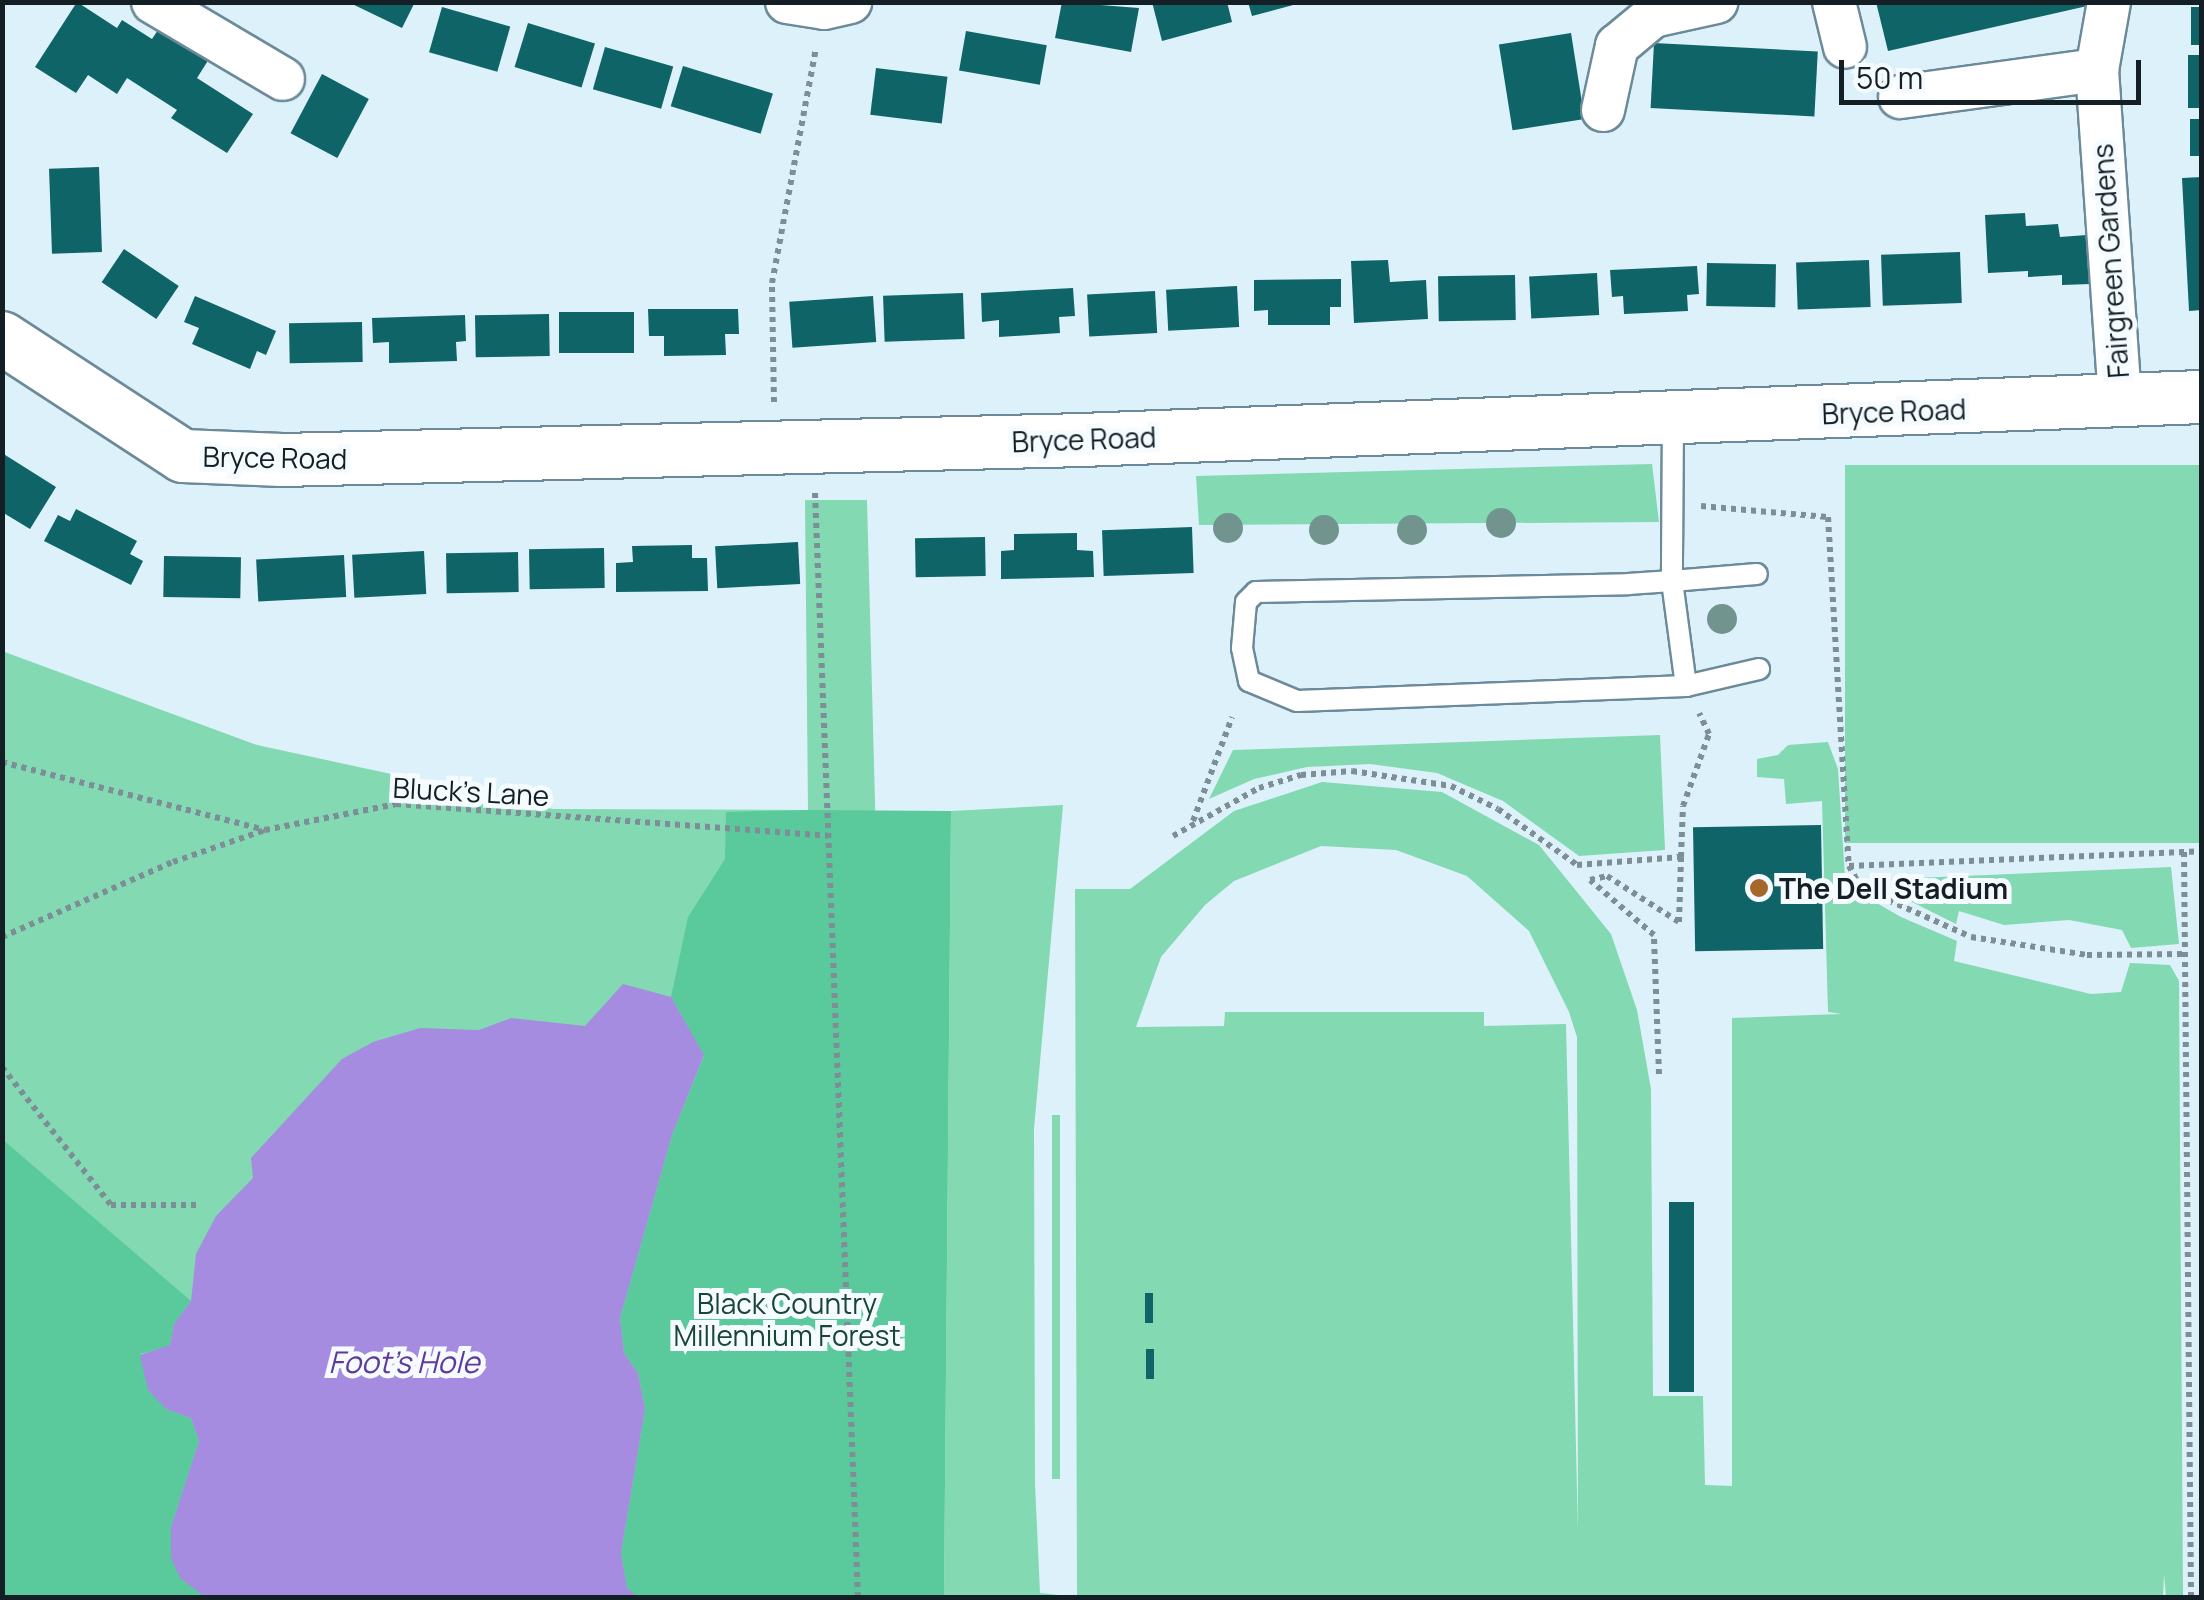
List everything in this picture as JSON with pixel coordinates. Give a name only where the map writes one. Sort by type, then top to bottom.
[{"type":"street","points":[[152,2],[283,78]]},
{"type":"street","points":[[1603,110],[1617,46],[1653,16],[1716,2]]},
{"type":"street","points":[[1834,2],[1845,48]]},
{"type":"street","name":"Fairgreen Gardens","points":[[2109,2],[2097,70],[2120,400]]},
{"type":"street","points":[[1900,97],[2097,70]]},
{"type":"street","name":"Bryce Road","points":[[2,338],[183,456],[282,460],[1673,420],[2202,397]]},
{"type":"lane","points":[[1673,420],[1672,582],[1686,686]]},
{"type":"lane","points":[[1758,574],[1672,582],[1256,592],[1246,602],[1242,648],[1248,681],[1296,701],[1686,686],[1760,669]]},
{"type":"path","points":[[820,4],[772,282],[794,447],[828,836],[858,1598]]},
{"type":"path","points":[[1670,511],[1828,516],[1849,866],[1861,888],[1971,937],[2088,955],[2184,954]]},
{"type":"path","points":[[1192,822],[1232,717]]},
{"type":"path","points":[[1659,1074],[1654,936],[1590,880],[1607,876],[1679,922],[1684,806],[1709,734]]},
{"type":"path","name":"Bluck's Lane","points":[[2,762],[265,830],[396,804],[828,836]]},
{"type":"path","points":[[1173,836],[1192,822],[1301,775],[1399,774],[1451,786],[1498,809],[1577,865],[1681,858]]},
{"type":"path","points":[[2,937],[173,862],[265,830]]},
{"type":"path","points":[[1849,866],[2202,851]]},
{"type":"path","points":[[2184,852],[2191,1598]]},
{"type":"path","points":[[2,1067],[111,1204],[202,1206]]},
{"type":"green space","points":[[1652,464],[1659,522],[1199,525],[1196,476]]},
{"type":"green space","points":[[1845,465],[2201,465],[2201,843],[1845,843]]},
{"type":"green space","points":[[805,500],[867,500],[896,1597],[3,1597],[2,651],[257,745],[553,809],[808,810]]},
{"type":"green space","points":[[1660,735],[1665,850],[1579,856],[1503,801],[1437,773],[1370,764],[1307,767],[1254,779],[1209,799],[1233,750]]},
{"type":"green space","points":[[1828,742],[1838,769],[1845,877],[1854,890],[1901,917],[1957,941],[1954,961],[2091,994],[2121,992],[2130,963],[2170,965],[2179,981],[2183,1597],[2166,1597],[2164,1574],[2163,1598],[944,1598],[951,811],[1063,805],[1034,1129],[1035,1484],[1040,1593],[1077,1597],[1075,889],[1130,889],[1234,811],[1322,782],[1442,792],[1539,845],[1611,934],[1637,1010],[1651,1089],[1653,1396],[1703,1396],[1705,1485],[1732,1486],[1732,1018],[1842,1014],[1828,1012],[1822,801],[1786,804],[1784,779],[1757,777],[1757,759],[1778,755],[1788,745]],"holes":[[[1321,846],[1396,850],[1467,876],[1529,931],[1569,1012],[1577,1037],[1578,1533],[1566,1024],[1484,1026],[1484,1012],[1225,1012],[1224,1026],[1136,1027],[1161,957],[1205,905],[1234,881]]]},
{"type":"green space","name":"Black Country Millennium Forest","points":[[951,811],[944,1597],[638,1598],[627,1588],[621,1553],[645,1409],[638,1373],[624,1353],[620,1318],[672,1135],[704,1056],[671,997],[688,917],[725,859],[726,812]]},
{"type":"green space","points":[[2171,867],[2179,944],[2131,948],[2122,930],[2069,920],[2004,925],[1959,911],[1956,924],[1868,880]]},
{"type":"green space","points":[[1052,1115],[1060,1115],[1060,1479],[1052,1479]]},
{"type":"green space","points":[[2,1139],[191,1301],[174,1324],[170,1346],[140,1354],[166,1409],[191,1418],[199,1441],[171,1527],[205,1597],[3,1597]]},
{"type":"water","name":"Foot's Hole","points":[[623,984],[671,997],[704,1055],[672,1135],[620,1318],[624,1353],[638,1373],[645,1409],[621,1553],[627,1588],[638,1597],[205,1597],[180,1578],[171,1558],[171,1527],[199,1441],[191,1418],[166,1409],[148,1390],[140,1355],[170,1345],[174,1324],[191,1301],[196,1254],[216,1216],[253,1178],[251,1158],[342,1059],[373,1042],[420,1028],[479,1030],[511,1018],[585,1026]]},
{"type":"building","points":[[77,2],[117,28],[122,20],[152,39],[160,27],[209,59],[197,78],[253,114],[227,153],[171,118],[177,110],[127,78],[117,94],[88,75],[76,93],[35,67]]},
{"type":"building","points":[[348,2],[415,2],[402,28]]},
{"type":"building","points":[[1062,2],[1139,8],[1131,52],[1055,38]]},
{"type":"building","points":[[1152,2],[1227,2],[1232,22],[1162,41]]},
{"type":"building","points":[[1248,2],[1297,2],[1297,4],[1252,16]]},
{"type":"building","points":[[1876,2],[2096,2],[2096,4],[1888,51]]},
{"type":"building","points":[[442,7],[510,27],[497,72],[429,52]]},
{"type":"building","points":[[2191,7],[2202,7],[2202,45],[2191,45]]},
{"type":"building","points":[[528,23],[595,43],[581,87],[515,67]]},
{"type":"building","points":[[966,31],[1047,45],[1040,85],[959,70]]},
{"type":"building","points":[[1571,33],[1585,119],[1513,130],[1499,44]]},
{"type":"building","points":[[1654,43],[1818,52],[1814,116],[1651,108]]},
{"type":"building","points":[[605,47],[673,67],[661,109],[593,89]]},
{"type":"building","points":[[2188,55],[2202,55],[2202,108],[2188,108]]},
{"type":"building","points":[[683,66],[773,93],[761,134],[671,106]]},
{"type":"building","points":[[876,68],[947,77],[942,123],[870,115]]},
{"type":"building","points":[[322,74],[369,99],[337,158],[291,133]]},
{"type":"building","points":[[2190,119],[2202,119],[2202,156],[2190,156]]},
{"type":"building","points":[[99,167],[102,252],[52,254],[49,169]]},
{"type":"building","points":[[2202,177],[2202,310],[2189,311],[2182,178]]},
{"type":"building","points":[[2025,213],[2026,226],[2058,224],[2060,237],[2087,235],[2090,284],[2062,285],[2062,275],[2028,277],[2028,271],[1988,273],[1985,215]]},
{"type":"building","points":[[124,249],[179,286],[156,319],[102,282]]},
{"type":"building","points":[[1960,252],[1962,303],[1883,306],[1881,255]]},
{"type":"building","points":[[1388,260],[1390,282],[1426,280],[1428,319],[1354,323],[1351,261]]},
{"type":"building","points":[[1869,260],[1871,307],[1798,310],[1796,263]]},
{"type":"building","points":[[1707,263],[1776,264],[1775,307],[1706,306]]},
{"type":"building","points":[[1697,266],[1699,294],[1687,295],[1688,311],[1624,314],[1623,296],[1612,297],[1610,270]]},
{"type":"building","points":[[1597,273],[1599,315],[1531,319],[1529,277]]},
{"type":"building","points":[[1515,275],[1516,320],[1439,321],[1438,276]]},
{"type":"building","points":[[1341,279],[1341,307],[1330,307],[1330,325],[1268,325],[1268,310],[1254,311],[1254,280]]},
{"type":"building","points":[[1237,286],[1239,327],[1168,331],[1166,290]]},
{"type":"building","points":[[1073,288],[1075,316],[1059,317],[1060,333],[999,337],[999,320],[982,322],[981,293]]},
{"type":"building","points":[[1155,291],[1157,333],[1089,337],[1087,295]]},
{"type":"building","points":[[963,293],[965,339],[885,342],[883,296]]},
{"type":"building","points":[[195,296],[276,331],[266,355],[257,351],[250,369],[192,344],[199,328],[184,322]]},
{"type":"building","points":[[873,296],[876,342],[792,348],[789,302]]},
{"type":"building","points":[[648,309],[738,309],[739,334],[725,334],[726,355],[664,356],[664,336],[649,336]]},
{"type":"building","points":[[559,312],[634,312],[634,353],[559,353]]},
{"type":"building","points":[[549,314],[550,356],[476,357],[475,315]]},
{"type":"building","points":[[465,315],[466,341],[456,342],[457,361],[389,363],[389,342],[373,343],[372,318]]},
{"type":"building","points":[[362,322],[363,362],[290,363],[289,323]]},
{"type":"building","points":[[2,453],[56,487],[30,529],[2,512]]},
{"type":"building","points":[[76,509],[137,541],[130,554],[143,561],[131,585],[44,541],[58,515],[70,521]]},
{"type":"building","points":[[1192,527],[1194,573],[1104,576],[1102,530]]},
{"type":"building","points":[[1077,533],[1077,550],[1093,551],[1094,577],[1001,579],[1001,551],[1014,550],[1014,534]]},
{"type":"building","points":[[985,537],[986,576],[916,577],[915,538]]},
{"type":"building","points":[[798,542],[800,584],[717,588],[715,546]]},
{"type":"building","points":[[692,545],[692,558],[707,558],[708,591],[616,592],[616,563],[633,562],[632,546]]},
{"type":"building","points":[[604,548],[605,588],[530,589],[529,549]]},
{"type":"building","points":[[424,551],[426,594],[354,598],[352,555]]},
{"type":"building","points":[[518,552],[519,592],[447,593],[446,553]]},
{"type":"building","points":[[344,555],[346,597],[258,602],[256,560]]},
{"type":"building","points":[[164,556],[241,557],[240,598],[163,597]]},
{"type":"building","name":"The Dell Stadium","points":[[1821,825],[1823,949],[1695,951],[1693,827]]},
{"type":"building","points":[[1669,1202],[1694,1202],[1694,1392],[1669,1392]]},
{"type":"building","points":[[1145,1293],[1153,1293],[1153,1323],[1145,1323]]},
{"type":"building","points":[[1146,1349],[1154,1349],[1154,1379],[1146,1379]]},
{"type":"place","name":"The Dell Stadium","points":[[1759,888]]}]
